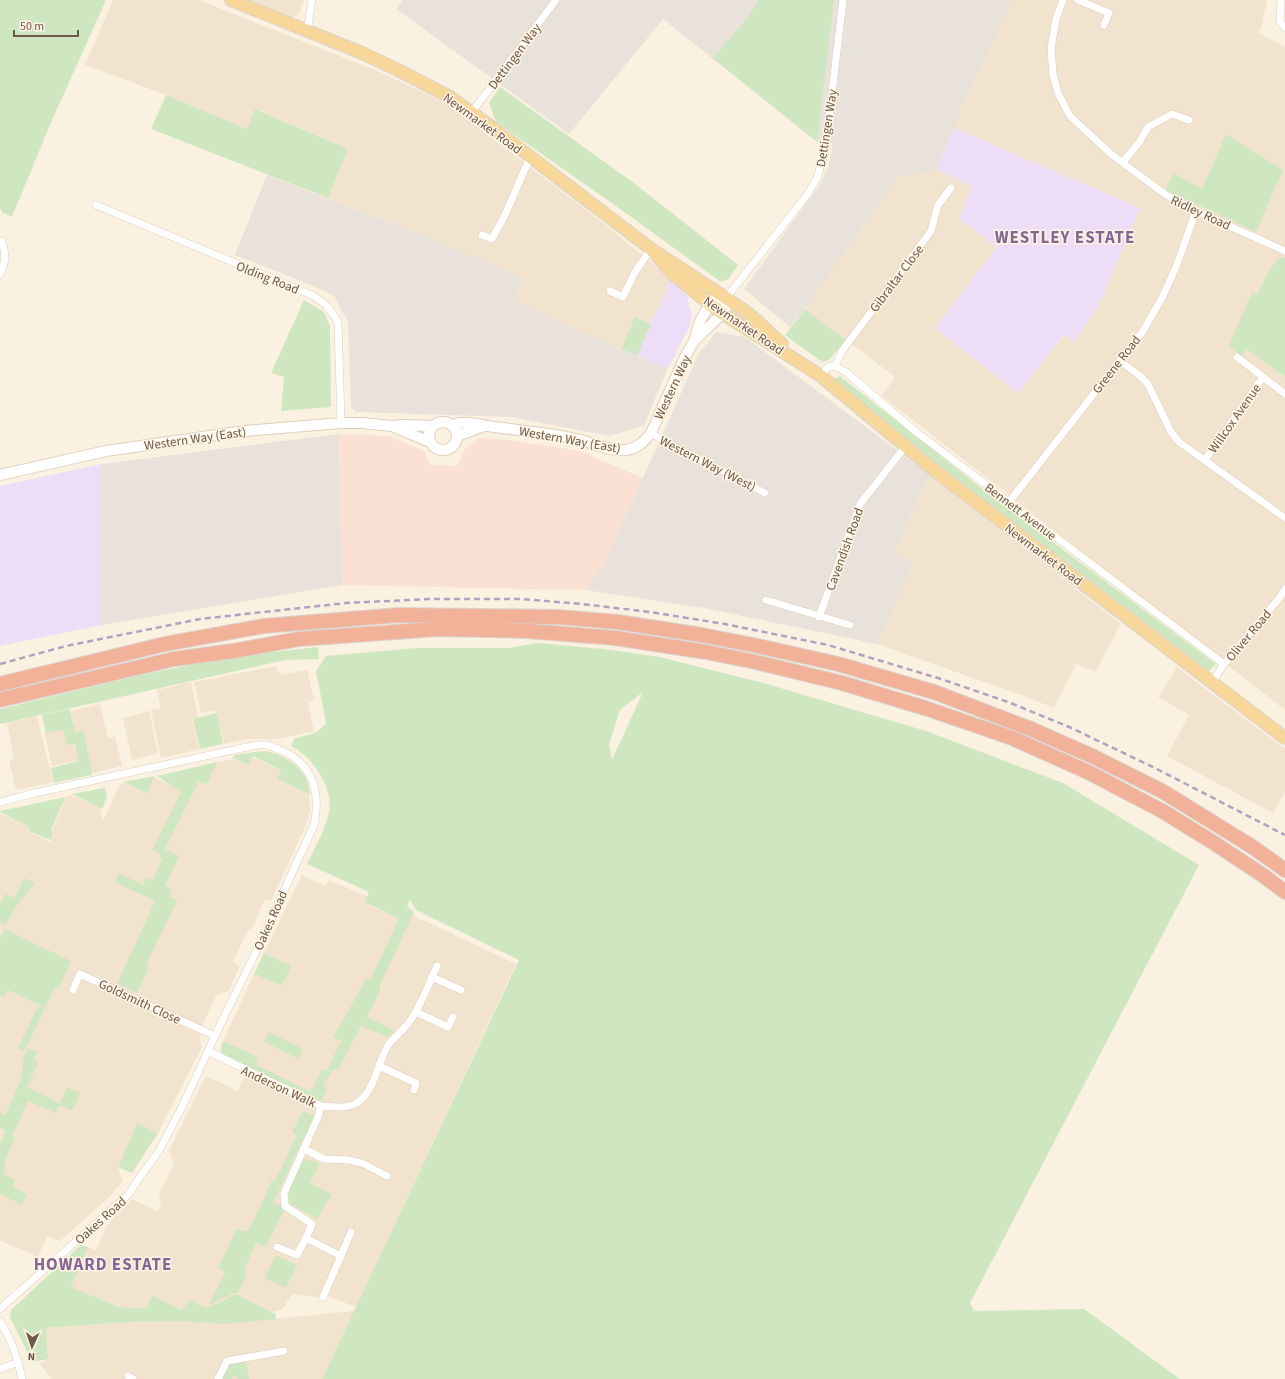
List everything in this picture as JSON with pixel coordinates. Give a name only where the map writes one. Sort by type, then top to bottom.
[{"type":"highway","points":[[0,684],[164,644],[264,626],[399,615],[558,617],[618,622],[702,635],[758,646],[838,664],[934,692],[1031,729],[1092,756],[1162,791],[1251,846],[1285,870]]},
{"type":"highway","points":[[0,700],[174,659],[233,651],[299,639],[437,629],[528,631],[615,638],[735,658],[835,682],[928,709],[1012,738],[1088,772],[1164,812],[1220,847],[1285,892]]},
{"type":"main road","name":"Newmarket Road","points":[[231,0],[362,53],[450,97],[472,112],[651,249],[748,313],[806,366]]},
{"type":"main road","name":"Newmarket Road","points":[[651,249],[673,274],[710,304],[821,376],[905,447],[1285,738]]},
{"type":"street","points":[[308,32],[312,0]]},
{"type":"street","name":"Dettingen Way","points":[[472,112],[556,0]]},
{"type":"street","name":"Dettingen Way","points":[[726,298],[807,195],[817,178],[825,152],[843,0]]},
{"type":"street","name":"Ridley Road","points":[[1063,0],[1056,19],[1051,49],[1052,74],[1058,92],[1070,116],[1111,154],[1166,195],[1285,251]]},
{"type":"street","points":[[1078,0],[1108,13],[1104,25]]},
{"type":"street","points":[[1281,0],[1280,22],[1285,28]]},
{"type":"street","points":[[1123,162],[1140,141],[1148,127],[1172,114],[1189,120]]},
{"type":"street","points":[[482,235],[492,239],[505,215],[530,157]]},
{"type":"street","name":"Gibraltar Close","points":[[835,366],[842,351],[931,232],[938,205],[951,188]]},
{"type":"street","name":"Olding Road","points":[[96,205],[307,292],[325,303],[333,313],[338,323],[341,424]]},
{"type":"street","name":"Greene Road","points":[[1009,502],[1143,331],[1162,298],[1176,267],[1196,210]]},
{"type":"street","points":[[0,274],[5,263],[5,254],[2,241]]},
{"type":"street","points":[[610,292],[623,297],[635,272],[651,249]]},
{"type":"street","points":[[710,304],[715,299],[726,298],[726,307],[723,313]]},
{"type":"street","name":"Western Way","points":[[651,433],[685,357],[694,341],[700,321],[710,304]]},
{"type":"street","name":"Western Way","points":[[694,341],[723,313]]},
{"type":"street","name":"Willcox Avenue","points":[[1237,357],[1285,394]]},
{"type":"street","name":"Willcox Avenue","points":[[1120,361],[1148,384],[1171,432],[1179,442],[1285,518]]},
{"type":"street","points":[[821,376],[828,368],[835,366]]},
{"type":"street","name":"Bennett Avenue","points":[[835,366],[846,372],[915,431],[1224,664]]},
{"type":"street","name":"Willcox Avenue","points":[[1205,460],[1263,377]]},
{"type":"street","points":[[442,422],[452,425],[457,436],[454,444],[446,449],[436,448],[430,442],[429,434],[433,426],[442,422]]},
{"type":"street","name":"Western Way (East)","points":[[0,475],[94,454],[245,430],[362,423],[392,426],[433,426]]},
{"type":"street","name":"Western Way (East)","points":[[452,425],[460,423],[477,423],[484,426],[554,434],[624,450],[635,448],[651,433]]},
{"type":"street","name":"Western Way (East)","points":[[392,426],[430,442]]},
{"type":"street","name":"Western Way (East)","points":[[457,436],[484,426]]},
{"type":"street","name":"Western Way (West)","points":[[651,433],[671,445],[765,493]]},
{"type":"street","name":"Cavendish Road","points":[[819,617],[860,504],[905,447]]},
{"type":"street","name":"Oliver Road","points":[[1212,683],[1224,664],[1281,596],[1285,589]]},
{"type":"street","points":[[766,600],[850,625]]},
{"type":"street","name":"Oakes Road","points":[[0,802],[247,747],[266,745],[290,755],[303,765],[312,779],[317,796],[314,825],[253,958],[182,1107],[159,1151],[128,1195],[0,1309]]},
{"type":"street","name":"Anderson Walk","points":[[208,1051],[321,1106],[351,1106],[358,1102],[368,1092],[389,1044],[410,1022],[416,1012],[436,966]]},
{"type":"street","name":"Goldsmith Close","points":[[73,990],[80,974],[215,1036]]},
{"type":"street","points":[[432,977],[461,990]]},
{"type":"street","points":[[416,1012],[448,1027],[453,1017]]},
{"type":"street","points":[[380,1066],[416,1083],[414,1090]]},
{"type":"street","points":[[277,1247],[297,1255],[312,1224],[285,1206],[284,1193],[318,1117],[321,1106]]},
{"type":"street","points":[[304,1149],[324,1159],[348,1160],[362,1163],[387,1176]]},
{"type":"street","points":[[324,1297],[351,1232]]},
{"type":"street","points":[[306,1238],[341,1256]]},
{"type":"street","points":[[0,1322],[11,1342],[22,1379]]},
{"type":"street","points":[[218,1379],[227,1361],[284,1351]]},
{"type":"street","points":[[0,1369],[18,1362]]},
{"type":"shaded area","points":[[113,0],[199,0],[380,72],[444,102],[601,221],[671,279],[651,324],[635,317],[621,349],[514,301],[524,278],[433,239],[328,198],[348,149],[256,109],[247,129],[166,95],[85,65]]},
{"type":"shaded area","points":[[245,0],[304,0],[299,14],[292,18]]},
{"type":"shaded area","points":[[403,0],[1012,0],[981,69],[969,89],[937,170],[897,178],[805,309],[790,327],[744,289],[819,186],[828,168],[833,143],[817,142],[663,19],[569,134],[396,9]]},
{"type":"shaded area","points":[[1012,0],[1267,0],[1259,33],[1285,47],[1285,710],[882,396],[895,377],[805,309],[897,178],[937,170],[972,186],[959,219],[997,247],[935,328],[1018,393],[1065,334],[1074,341],[1098,307],[1140,209],[954,128],[969,89],[981,69]]},
{"type":"shaded area","points":[[954,128],[1140,208],[1098,307],[1074,342],[1064,334],[1018,393],[935,328],[997,247],[959,219],[972,186],[937,170]]},
{"type":"shaded area","points":[[267,175],[433,239],[524,278],[514,301],[621,349],[668,368],[644,425],[610,436],[511,417],[356,412],[351,407],[348,322],[334,296],[309,284],[235,255]]},
{"type":"shaded area","points":[[671,279],[686,293],[692,315],[689,328],[668,368],[621,349],[635,317],[651,323]]},
{"type":"shaded area","points":[[716,332],[745,337],[930,475],[894,553],[914,563],[877,644],[704,608],[585,590],[603,565],[699,353]]},
{"type":"shaded area","points":[[339,434],[389,436],[424,451],[431,465],[457,466],[464,450],[478,438],[510,440],[580,451],[643,478],[603,565],[585,590],[342,585]]},
{"type":"shaded area","points":[[339,434],[342,585],[102,625],[102,464]]},
{"type":"shaded area","points":[[102,464],[102,625],[0,646],[0,486]]},
{"type":"shaded area","points":[[930,475],[1121,624],[1095,672],[1076,664],[1054,708],[877,644],[914,563],[894,554]]},
{"type":"shaded area","points":[[276,666],[280,675],[307,670],[314,700],[308,702],[314,731],[278,739],[247,739],[224,744],[216,710],[201,713],[194,682]]},
{"type":"shaded area","points":[[1177,667],[1285,749],[1285,792],[1273,813],[1167,756],[1189,715],[1158,697]]},
{"type":"shaded area","points":[[191,682],[198,717],[192,719],[199,749],[161,758],[151,710],[161,708],[157,690]]},
{"type":"shaded area","points":[[100,704],[108,738],[115,736],[122,766],[93,773],[80,760],[52,766],[44,731],[74,724],[71,711]]},
{"type":"shaded area","points":[[149,711],[158,753],[132,760],[123,718]]},
{"type":"shaded area","points":[[37,716],[53,782],[16,790],[9,761],[14,759],[7,723]]},
{"type":"shaded area","points":[[252,757],[281,770],[277,779],[309,794],[310,811],[306,825],[271,901],[265,899],[252,928],[248,930],[233,962],[240,966],[229,990],[216,996],[204,1021],[200,1038],[202,1047],[158,1133],[137,1123],[118,1167],[123,1181],[106,1200],[60,1241],[47,1236],[38,1257],[1,1241],[0,1242],[0,814],[28,826],[28,832],[51,842],[51,834],[67,797],[72,795],[100,808],[103,821],[120,784],[125,783],[147,794],[155,778],[191,794],[198,780],[207,784],[216,763],[233,759],[248,765]]},
{"type":"shaded area","points":[[302,875],[326,886],[329,880],[374,899],[371,906],[398,918],[412,915],[516,964],[356,1307],[330,1297],[292,1294],[282,1310],[272,1312],[236,1294],[207,1308],[189,1300],[183,1310],[152,1295],[147,1308],[119,1307],[71,1287],[88,1247],[96,1250],[106,1228],[114,1217],[132,1199],[157,1211],[161,1203],[159,1194],[174,1164],[169,1151],[206,1076],[238,1091],[244,1077],[255,1064],[257,1057],[223,1041],[254,974],[282,986],[290,966],[264,953]]},
{"type":"shaded area","points":[[355,1311],[322,1379],[52,1379],[40,1364],[48,1359],[46,1328],[127,1322],[181,1321],[230,1323]]},
{"type":"green space","points":[[0,0],[106,0],[49,127],[12,217],[2,212],[0,208]]},
{"type":"green space","points":[[759,0],[834,0],[817,142],[713,58],[748,17]]},
{"type":"green space","points":[[500,87],[634,183],[738,265],[728,279],[721,282],[496,122],[489,103]]},
{"type":"green space","points":[[166,95],[247,129],[255,109],[348,149],[328,198],[151,129]]},
{"type":"green space","points":[[1226,134],[1283,170],[1256,232],[1166,190],[1173,173],[1202,189]]},
{"type":"green space","points":[[1281,257],[1285,259],[1285,377],[1247,349],[1243,357],[1229,346],[1252,292],[1257,295],[1272,265]]},
{"type":"green space","points":[[304,300],[324,312],[330,326],[331,407],[281,411],[284,377],[271,373]]},
{"type":"green space","points":[[805,309],[846,340],[829,360],[822,362],[785,335]]},
{"type":"green space","points":[[635,317],[651,324],[637,355],[621,349]]},
{"type":"green space","points":[[840,376],[994,498],[1216,664],[1209,671],[907,441],[834,379]]},
{"type":"green space","points":[[539,643],[603,649],[660,657],[767,684],[926,731],[1063,783],[1199,865],[970,1303],[974,1311],[1084,1309],[1180,1379],[322,1379],[519,960],[416,910],[410,899],[407,906],[414,912],[379,987],[381,988],[379,993],[367,1017],[394,1030],[389,1037],[361,1026],[339,1069],[332,1070],[323,1086],[327,1089],[320,1103],[224,1058],[221,1050],[223,1041],[258,1057],[255,1064],[311,1092],[322,1069],[327,1071],[341,1041],[333,1036],[366,979],[370,980],[399,919],[365,902],[369,892],[307,864],[328,816],[330,806],[329,796],[321,775],[307,758],[291,746],[294,739],[317,732],[326,723],[316,671],[326,656],[416,648],[508,648]],"holes":[[[643,692],[612,760],[609,744],[620,710]]]},
{"type":"green space","points":[[318,647],[319,659],[285,660],[0,724],[0,709],[145,674],[236,656]]},
{"type":"green space","points":[[70,709],[75,732],[83,730],[92,773],[91,775],[54,783],[51,768],[79,761],[75,744],[67,745],[63,729],[46,733],[42,715]]},
{"type":"green space","points":[[217,713],[223,744],[200,749],[193,719]]},
{"type":"green space","points":[[265,751],[277,754],[294,764],[306,778],[310,793],[309,794],[277,779],[281,770],[253,756],[248,765],[233,758],[233,756],[240,754]]},
{"type":"green space","points":[[217,762],[207,784],[199,781],[165,849],[179,856],[165,886],[172,889],[169,896],[177,901],[146,965],[149,967],[137,993],[117,984],[155,901],[115,882],[119,873],[143,885],[147,878],[153,880],[162,859],[159,857],[160,854],[152,850],[181,792],[157,776]]},
{"type":"green space","points":[[155,776],[147,794],[124,782]]},
{"type":"green space","points":[[105,788],[107,797],[102,809],[72,794]]},
{"type":"green space","points":[[66,797],[52,828],[51,840],[28,831],[29,827],[0,812],[0,811]]},
{"type":"green space","points":[[24,878],[35,883],[15,908],[6,925],[0,922],[0,904],[5,894],[15,898]]},
{"type":"green space","points":[[4,929],[71,961],[59,988],[55,988],[45,1008],[8,990],[4,998],[0,996],[0,939]]},
{"type":"green space","points":[[264,953],[291,966],[282,986],[254,974]]},
{"type":"green space","points":[[38,1006],[45,1009],[24,1051],[18,1048]]},
{"type":"green space","points":[[269,1032],[303,1049],[299,1059],[264,1042]]},
{"type":"green space","points":[[29,1048],[37,1052],[34,1060],[38,1063],[27,1087],[60,1103],[67,1087],[80,1093],[72,1111],[59,1105],[55,1113],[28,1101],[13,1134],[15,1139],[4,1164],[4,1174],[15,1180],[13,1187],[27,1195],[22,1205],[0,1194],[0,1145],[6,1131],[0,1128],[0,1113],[5,1115],[21,1080],[24,1056]]},
{"type":"green space","points":[[303,1111],[314,1116],[273,1203],[285,1208],[266,1247],[256,1243],[245,1268],[246,1276],[238,1293],[234,1293],[209,1305],[225,1272],[218,1268],[236,1230],[247,1231],[251,1225],[272,1180],[275,1181],[297,1135],[292,1132]]},
{"type":"green space","points":[[137,1123],[158,1133],[132,1173],[118,1167]]},
{"type":"green space","points":[[302,1158],[320,1163],[310,1183],[332,1194],[317,1219],[290,1204],[288,1192]]},
{"type":"green space","points":[[81,1245],[88,1247],[71,1287],[119,1307],[147,1308],[152,1295],[182,1310],[189,1300],[207,1308],[236,1294],[276,1314],[276,1319],[225,1324],[181,1321],[127,1322],[46,1328],[48,1359],[32,1362],[10,1317],[11,1310]]},
{"type":"green space","points":[[276,1255],[297,1265],[286,1288],[264,1278]]},
{"type":"green space","points":[[246,1359],[249,1379],[239,1379],[234,1376],[232,1379],[221,1379],[227,1365],[235,1361]]},
{"type":"railway","points":[[0,664],[66,646],[200,619],[346,603],[429,599],[521,599],[650,612],[725,624],[828,645],[941,679],[1008,702],[1067,726],[1153,767],[1285,835]]},
{"type":"district","name":"WESTLEY ESTATE","points":[[1065,237]]},
{"type":"district","name":"HOWARD ESTATE","points":[[103,1264]]}]
